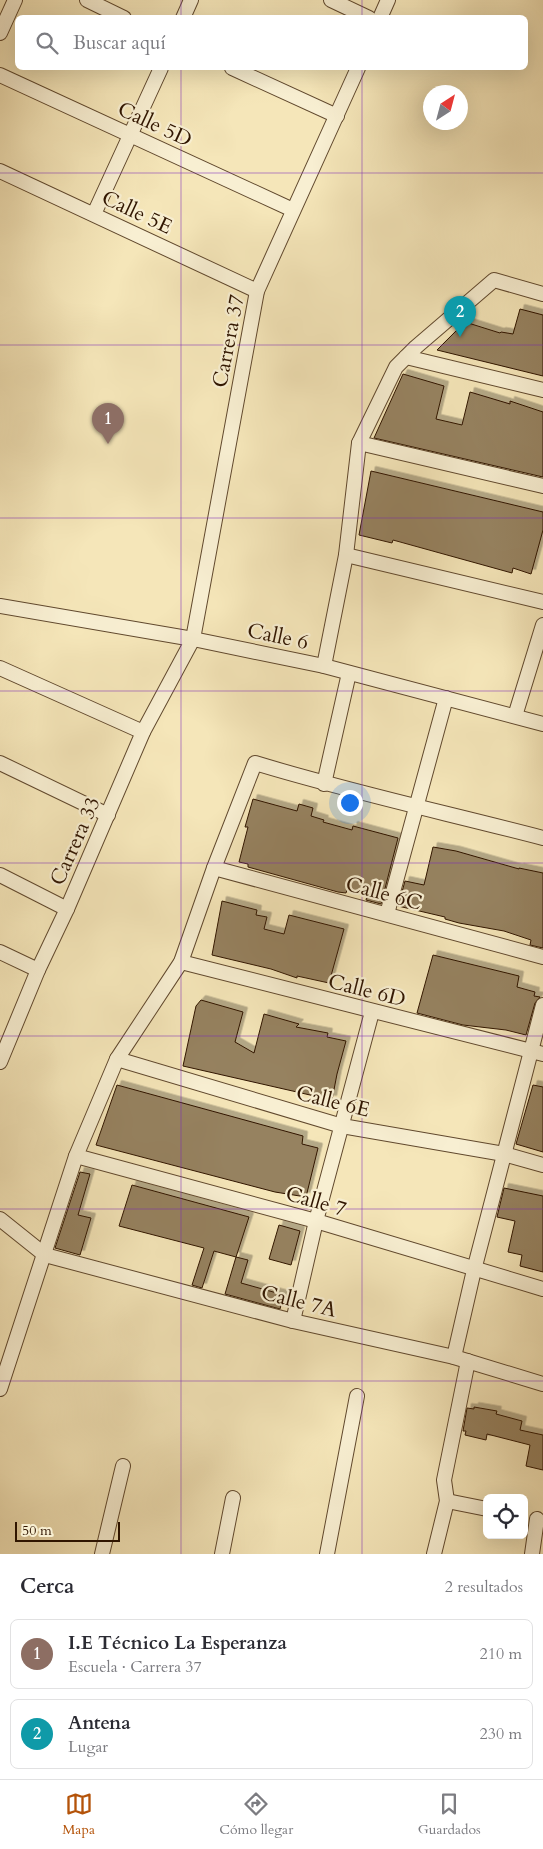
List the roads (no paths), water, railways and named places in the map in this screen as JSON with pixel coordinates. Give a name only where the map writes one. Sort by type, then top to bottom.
[{"type":"street","points":[[0,33],[15,0]]},
{"type":"street","points":[[86,0],[118,15]]},
{"type":"street","points":[[185,15],[192,0]]},
{"type":"street","points":[[331,0],[363,15]]},
{"type":"street","points":[[381,15],[388,0]]},
{"type":"street","points":[[94,214],[160,70]]},
{"type":"street","points":[[236,70],[337,116]]},
{"type":"street","name":"Carrera 37","points":[[193,639],[258,291],[357,70]]},
{"type":"street","name":"Calle 5D","points":[[0,75],[293,210]]},
{"type":"street","name":"Calle 5E","points":[[0,171],[258,291]]},
{"type":"street","points":[[324,666],[346,555],[359,443],[396,367],[494,280],[543,294]]},
{"type":"street","points":[[406,357],[543,390]]},
{"type":"street","points":[[359,443],[543,486]]},
{"type":"street","points":[[346,555],[543,602]]},
{"type":"street","name":"Calle 6","points":[[0,606],[193,639],[324,666],[543,724]]},
{"type":"street","points":[[515,716],[543,625]]},
{"type":"street","name":"Carrera 33","points":[[0,1062],[38,970],[67,909],[143,732],[193,639]]},
{"type":"street","points":[[0,668],[143,732]]},
{"type":"street","points":[[324,784],[349,672]]},
{"type":"street","points":[[387,914],[446,698]]},
{"type":"street","points":[[0,763],[108,815]]},
{"type":"street","points":[[0,1390],[76,1156],[117,1059],[181,962],[214,868],[255,763],[324,784],[416,805],[543,838]]},
{"type":"street","name":"Calle 6C","points":[[214,868],[543,957]]},
{"type":"street","points":[[0,875],[67,909]]},
{"type":"street","points":[[0,952],[38,970]]},
{"type":"street","name":"Calle 6D","points":[[181,962],[372,1012],[536,1052]]},
{"type":"street","points":[[434,1554],[447,1501],[444,1480],[474,1270],[504,1154],[536,1052],[543,1005]]},
{"type":"street","points":[[293,1322],[316,1221],[372,1012]]},
{"type":"street","name":"Calle 6E","points":[[117,1059],[342,1126],[504,1154],[543,1164]]},
{"type":"street","name":"Calle 7","points":[[76,1156],[316,1221],[474,1270],[543,1289]]},
{"type":"street","points":[[0,1219],[45,1255]]},
{"type":"street","name":"Calle 7A","points":[[45,1255],[293,1322],[461,1359],[543,1384]]},
{"type":"street","points":[[327,1554],[357,1396]]},
{"type":"street","points":[[102,1554],[123,1466]]},
{"type":"street","points":[[222,1554],[233,1498]]},
{"type":"street","points":[[447,1501],[483,1508]]},
{"type":"street","points":[[532,1554],[535,1519]]},
{"type":"place","name":"Antena","points":[[460,337]]},
{"type":"place","name":"I.E Técnico La Esperanza","points":[[108,444]]}]
